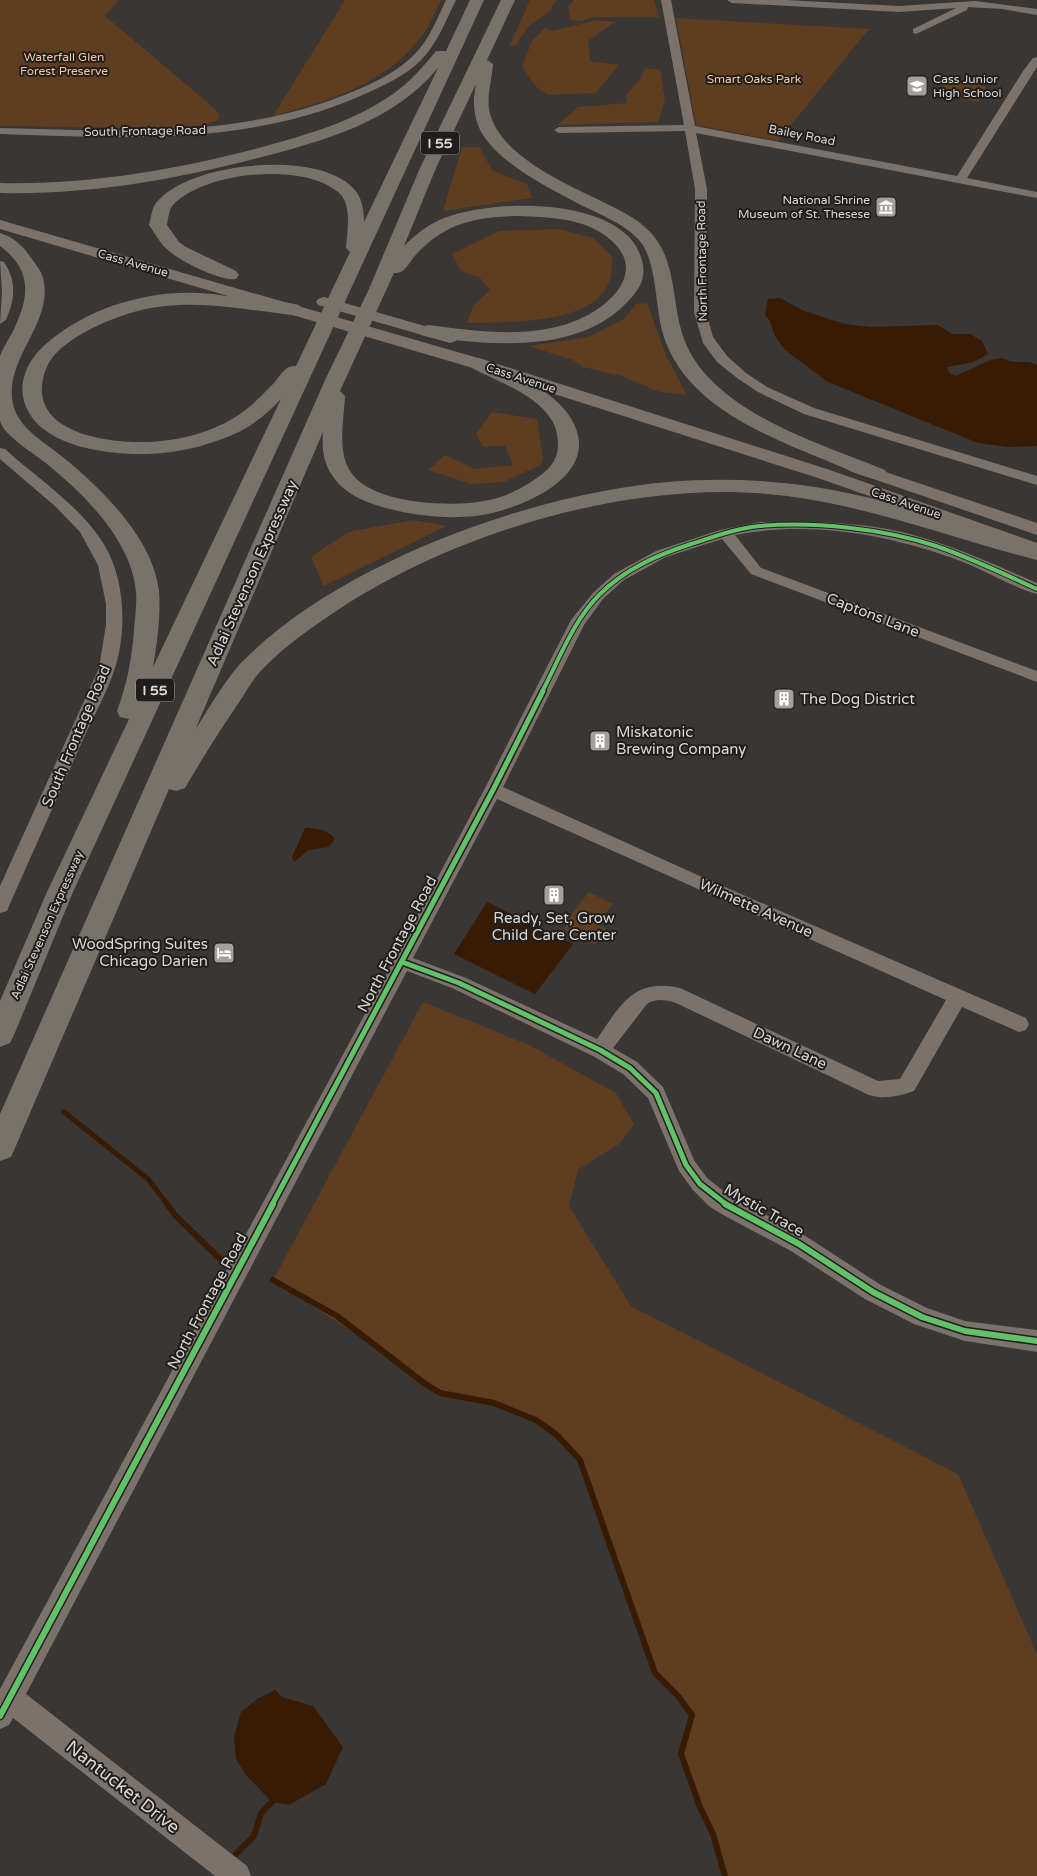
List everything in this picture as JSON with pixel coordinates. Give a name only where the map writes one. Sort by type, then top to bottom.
[{"type":"highway","name":"Adlai Stevenson Expressway","points":[[0,1035],[60,892],[476,0]]},
{"type":"highway","name":"Adlai Stevenson Expressway","points":[[0,1148],[336,378],[378,289],[428,168],[508,0]]},
{"type":"highway","points":[[0,188],[68,187],[149,179],[195,170],[327,133],[358,120],[399,97],[426,74],[466,24]]},
{"type":"highway","points":[[488,43],[480,110],[489,133],[497,144],[522,165],[625,220],[639,229],[646,237],[655,248],[659,260],[672,334],[680,354],[690,369],[722,401],[746,415],[780,432],[878,474]]},
{"type":"highway","points":[[230,275],[173,247],[165,239],[158,219],[162,207],[169,198],[204,180],[234,171],[292,170],[319,175],[341,185],[348,191],[356,205],[355,256]]},
{"type":"highway","points":[[378,289],[418,241],[437,228],[453,221],[489,213],[527,211],[578,218],[603,226],[614,233],[631,253],[636,274],[626,294],[610,310],[582,324],[552,334],[502,339],[428,331]]},
{"type":"highway","points":[[0,238],[23,258],[34,279],[34,294],[31,308],[10,356],[1,384],[2,398],[7,417],[14,429],[107,509],[133,546],[148,590],[145,657],[137,690],[60,892]]},
{"type":"highway","points":[[292,309],[196,298],[148,304],[109,314],[75,330],[43,355],[33,377],[34,404],[41,416],[52,426],[73,437],[97,444],[138,447],[178,445],[240,423],[272,397],[315,347]]},
{"type":"highway","points":[[336,378],[332,451],[345,479],[366,494],[393,503],[432,510],[469,510],[502,504],[539,487],[559,471],[568,457],[569,448],[564,422],[548,404],[528,389],[479,364]]},
{"type":"highway","points":[[87,949],[185,766],[221,709],[252,666],[318,611],[350,591],[382,573],[450,544],[503,524],[568,504],[647,491],[721,486],[786,489],[821,495],[882,508],[1037,553]]},
{"type":"main road","name":"Cass Avenue","points":[[0,210],[134,248]]},
{"type":"main road","name":"Cass Avenue","points":[[0,224],[479,364],[824,474],[1037,549]]},
{"type":"main road","name":"Cass Avenue","points":[[163,256],[249,280]]},
{"type":"main road","name":"Cass Avenue","points":[[314,299],[428,331],[878,474],[1037,529]]},
{"type":"street","name":"South Frontage Road","points":[[0,131],[144,134],[205,131],[239,127],[328,106],[358,94],[408,65],[422,52],[452,0]]},
{"type":"street","name":"North Frontage Road","points":[[666,0],[700,189],[700,312],[703,328],[709,342],[720,358],[756,386],[797,406],[844,423],[1037,481]]},
{"type":"street","points":[[732,0],[899,9],[969,2],[1037,12]]},
{"type":"street","points":[[916,31],[969,2]]},
{"type":"street","points":[[960,180],[1028,71],[1037,60]]},
{"type":"street","name":"Bailey Road","points":[[559,130],[689,128],[1037,195]]},
{"type":"street","points":[[0,265],[9,283],[8,303],[0,320]]},
{"type":"street","name":"South Frontage Road","points":[[0,452],[71,513],[99,547],[114,591],[115,615],[114,641],[107,668],[0,906]]},
{"type":"street","name":"North Frontage Road","points":[[5,1707],[493,790],[577,624],[598,596],[619,577],[661,554],[724,533],[760,526],[860,529],[899,536],[935,546],[1037,589]]},
{"type":"street","name":"Captons Lane","points":[[724,533],[756,571],[1037,677]]},
{"type":"street","name":"Wilmette Avenue","points":[[493,790],[696,882],[1020,1024]]},
{"type":"street","name":"Mystic Trace","points":[[402,962],[459,982],[600,1050],[630,1068],[656,1093],[686,1165],[700,1184],[718,1200],[799,1244],[873,1292],[922,1317],[965,1331],[1037,1341]]},
{"type":"street","name":"Dawn Lane","points":[[600,1050],[632,1006],[644,995],[665,992],[680,996],[876,1089],[898,1088],[907,1085],[958,996]]},
{"type":"street","name":"Nantucket Drive","points":[[5,1707],[237,1876]]},
{"type":"green space","name":"Waterfall Glen Forest Preserve","points":[[0,0],[119,0],[105,16],[213,107],[220,115],[218,120],[206,125],[167,129],[0,126]]},
{"type":"green space","points":[[345,0],[441,0],[430,24],[407,54],[373,79],[335,97],[273,116]]},
{"type":"green space","points":[[530,0],[556,0],[550,11],[529,26],[516,45],[509,47]]},
{"type":"green space","points":[[574,0],[654,0],[659,17],[592,17],[582,21],[570,20],[568,6]]},
{"type":"green space","name":"Smart Oaks Park","points":[[676,18],[869,29],[778,141],[696,125]]},
{"type":"green space","points":[[596,20],[615,22],[588,41],[590,61],[619,65],[596,93],[548,95],[535,86],[522,66],[532,41],[545,28],[553,31]]},
{"type":"green space","points":[[645,68],[660,70],[665,100],[658,122],[557,125],[578,107],[627,103],[626,95],[642,77]]},
{"type":"green space","points":[[954,82],[970,82],[986,87],[979,102],[945,95],[940,89],[942,85]]},
{"type":"green space","points":[[462,147],[479,147],[493,171],[527,184],[532,198],[443,211]]},
{"type":"green space","points":[[558,229],[593,238],[612,256],[611,276],[604,292],[590,304],[571,313],[550,318],[527,321],[467,323],[473,306],[490,290],[480,278],[461,271],[452,254],[499,231]]},
{"type":"green space","points":[[647,303],[666,355],[687,395],[660,392],[621,376],[583,367],[573,360],[529,346],[588,337],[624,319],[636,304]]},
{"type":"green space","points":[[492,412],[537,419],[543,459],[540,465],[504,482],[471,484],[428,470],[445,455],[475,469],[513,465],[505,446],[483,447],[476,434]]},
{"type":"green space","points":[[413,520],[447,526],[324,586],[311,557],[348,532]]},
{"type":"green space","points":[[589,892],[613,904],[597,924],[607,929],[595,945],[565,930],[566,921]]},
{"type":"green space","points":[[423,1002],[529,1045],[616,1093],[634,1125],[619,1144],[578,1170],[569,1206],[631,1306],[958,1474],[1037,1654],[1037,1876],[725,1876],[713,1834],[681,1754],[692,1715],[655,1673],[580,1459],[557,1435],[536,1420],[494,1403],[440,1393],[384,1353],[273,1280]]},
{"type":"shaded area","points":[[780,298],[804,311],[845,324],[870,327],[938,325],[952,334],[970,334],[982,341],[988,354],[973,362],[948,367],[947,370],[956,376],[990,360],[1001,358],[1013,362],[1029,362],[1037,365],[1037,446],[1008,447],[978,443],[828,382],[785,350],[775,336],[770,321],[765,315],[768,299]]},
{"type":"shaded area","points":[[305,828],[322,830],[335,839],[329,847],[309,850],[294,862],[292,857]]},
{"type":"shaded area","points":[[487,902],[573,944],[535,994],[454,954]]},
{"type":"shaded area","points":[[275,1690],[282,1697],[313,1706],[343,1747],[326,1784],[289,1805],[272,1802],[245,1774],[236,1759],[234,1737],[241,1712],[257,1699]]},
{"type":"waterway","points":[[64,1112],[148,1179],[168,1205]]},
{"type":"waterway","points":[[167,1204],[175,1215],[219,1258]]},
{"type":"waterway","points":[[273,1280],[337,1316],[424,1383],[440,1393],[494,1403],[536,1420],[557,1435],[580,1460],[655,1673],[678,1696],[692,1715],[681,1754],[700,1807],[713,1834],[725,1876]]},
{"type":"waterway","points":[[236,1854],[254,1836],[261,1813],[272,1802]]},
{"type":"cycle path","points":[[0,1716],[493,790],[577,624],[598,596],[619,577],[661,554],[725,533],[760,526],[860,529],[899,536],[935,546],[1037,589]]},
{"type":"cycle path","points":[[402,962],[459,983],[600,1050],[630,1068],[656,1093],[686,1165],[700,1184],[718,1200],[733,1209],[799,1244],[873,1292],[922,1317],[965,1331],[1037,1341]]},
{"type":"place","name":"Cass Junior High School","points":[[917,86]]},
{"type":"place","name":"National Shrine Museum of St. Thesese","points":[[886,207]]},
{"type":"place","name":"The Dog District","points":[[784,699]]},
{"type":"place","name":"Miskatonic Brewing Company","points":[[600,741]]},
{"type":"place","name":"Ready, Set, Grow Child Care Center","points":[[554,895]]},
{"type":"place","name":"WoodSpring Suites Chicago Darien","points":[[224,953]]}]
